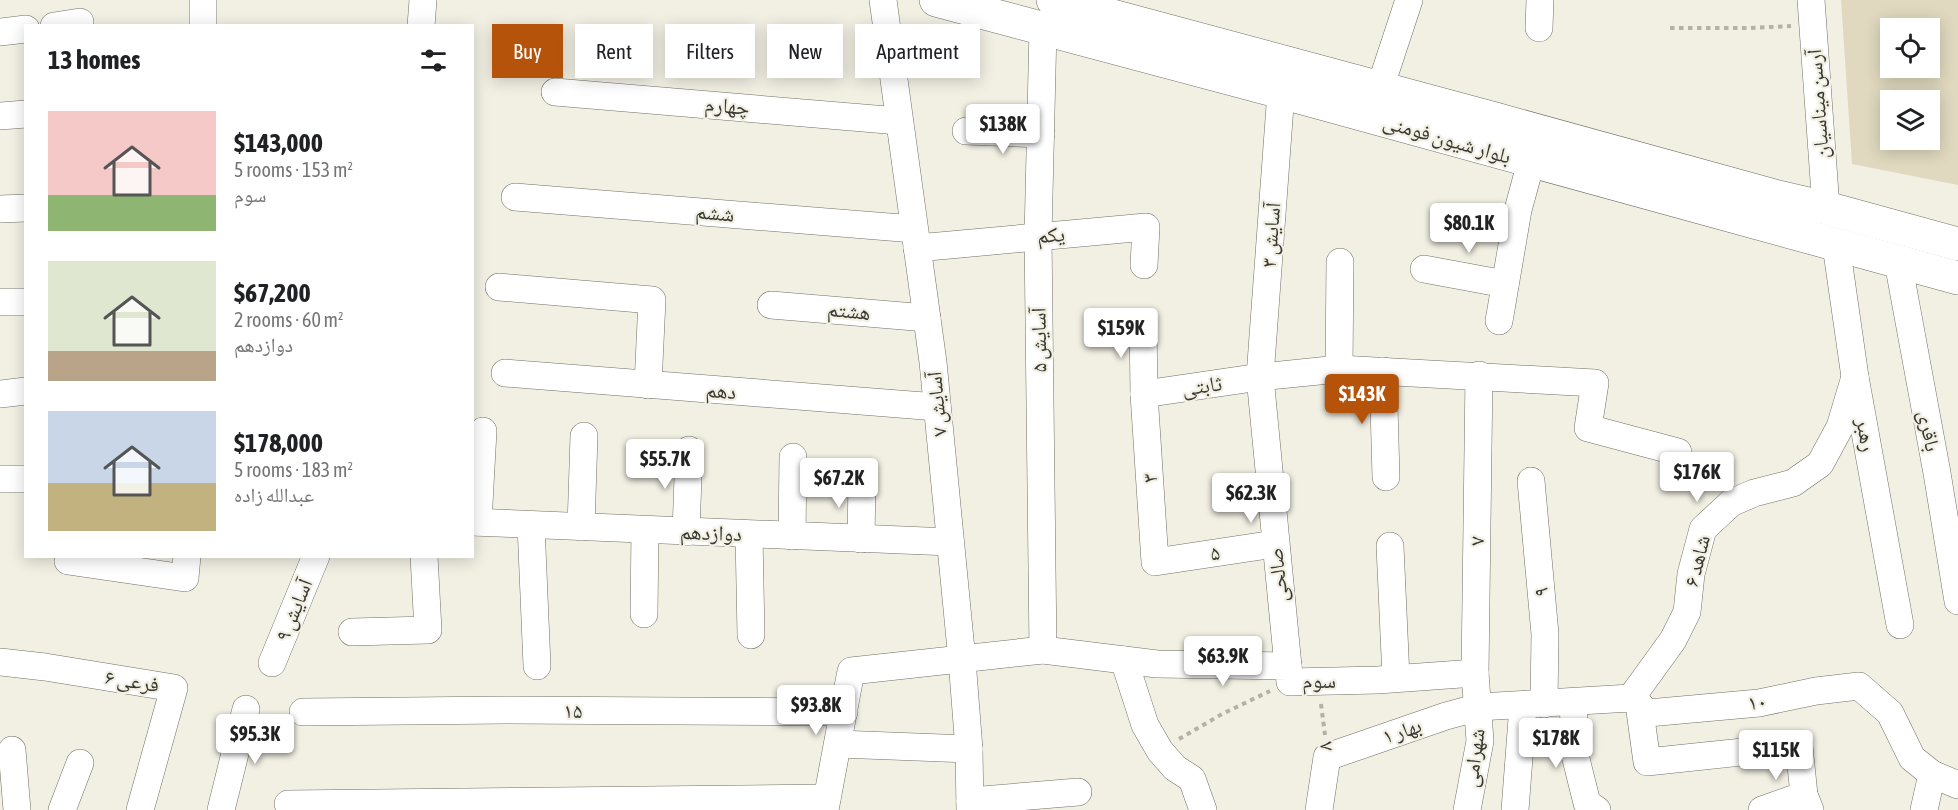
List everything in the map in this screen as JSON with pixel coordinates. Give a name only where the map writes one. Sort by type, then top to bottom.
[{"type":"main road","name":"بلوار شیون فومنی","points":[[936,0],[1048,15],[1380,88],[1958,244]]},
{"type":"main road","name":"بلوار شیون فومنی","points":[[1048,15],[1281,92],[1958,278]]},
{"type":"street","points":[[203,0],[203,24]]},
{"type":"street","points":[[421,24],[423,0]]},
{"type":"street","name":"آسایش ۷","points":[[883,0],[937,407],[962,660],[969,749],[970,806]]},
{"type":"street","points":[[1380,88],[1409,0]]},
{"type":"street","points":[[1539,28],[1540,0]]},
{"type":"street","name":"آرسن میناسیان","points":[[1812,13],[1826,208]]},
{"type":"street","name":"آسایش ۵","points":[[1043,650],[1038,236],[1048,15]]},
{"type":"street","points":[[0,33],[24,29]]},
{"type":"street","name":"چهارم","points":[[555,92],[899,121]]},
{"type":"street","name":"آسایش ۳","points":[[1260,377],[1281,92]]},
{"type":"street","points":[[0,116],[24,114]]},
{"type":"street","points":[[966,131],[1041,134]]},
{"type":"street","points":[[1499,321],[1518,210],[1531,162]]},
{"type":"street","name":"ششم","points":[[515,197],[916,238]]},
{"type":"street","points":[[0,209],[24,208]]},
{"type":"street","name":"یکم","points":[[916,238],[1038,236],[1146,227],[1144,266]]},
{"type":"street","name":"رهبر","points":[[1836,245],[1855,377],[1900,625]]},
{"type":"street","points":[[1339,369],[1340,262]]},
{"type":"street","name":"باقری","points":[[1898,262],[1958,601]]},
{"type":"street","points":[[1424,269],[1505,284]]},
{"type":"street","points":[[499,287],[652,300],[648,385]]},
{"type":"street","points":[[0,302],[24,302]]},
{"type":"street","name":"هشتم","points":[[771,305],[927,318]]},
{"type":"street","name":"۳","points":[[1143,323],[1144,394],[1155,562]]},
{"type":"street","points":[[1260,377],[1339,369],[1595,382],[1588,428],[1678,452]]},
{"type":"street","points":[[1383,371],[1386,477]]},
{"type":"street","name":"دهم","points":[[505,373],[937,407]]},
{"type":"street","name":"۷","points":[[1479,375],[1475,673],[1479,707]]},
{"type":"street","name":"ثابتی","points":[[1144,394],[1260,377]]},
{"type":"street","name":"صالحی","points":[[1260,377],[1289,674]]},
{"type":"street","name":"شاهد ۶","points":[[1635,701],[1673,640],[1687,612],[1691,574],[1703,529],[1731,503],[1754,493],[1793,483],[1820,464],[1840,427],[1855,377]]},
{"type":"street","points":[[0,393],[24,391]]},
{"type":"street","points":[[475,522],[483,431]]},
{"type":"street","points":[[581,527],[584,436]]},
{"type":"street","points":[[686,532],[689,450]]},
{"type":"street","points":[[792,536],[793,457]]},
{"type":"street","points":[[0,479],[24,479]]},
{"type":"street","points":[[861,539],[862,480]]},
{"type":"street","name":"۹","points":[[1515,810],[1545,634],[1531,481]]},
{"type":"street","name":"دوازدهم","points":[[475,522],[950,542]]},
{"type":"street","points":[[531,525],[537,666]]},
{"type":"street","points":[[644,614],[645,530]]},
{"type":"street","points":[[749,535],[751,636]]},
{"type":"street","name":"۵","points":[[1155,562],[1275,544]]},
{"type":"street","points":[[1390,546],[1396,678]]},
{"type":"street","points":[[68,561],[185,578],[187,558]]},
{"type":"street","name":"آسایش ۹","points":[[272,663],[315,558]]},
{"type":"street","points":[[352,632],[428,630],[424,558]]},
{"type":"street","name":"سوم","points":[[844,712],[852,671],[1043,650],[1157,664],[1289,674],[1319,681],[1475,673]]},
{"type":"street","points":[[1124,660],[1145,725],[1160,751],[1175,768],[1192,779],[1203,810]]},
{"type":"street","name":"فرعی ۶","points":[[0,662],[174,688],[140,810]]},
{"type":"street","name":"۱۰","points":[[1479,707],[1635,701],[1648,713],[1759,703],[1816,691],[1859,686],[1890,713],[1912,758],[1932,774],[1958,785]]},
{"type":"street","points":[[1635,701],[1647,762],[1798,746],[1807,803],[1762,810]]},
{"type":"street","points":[[1574,702],[1573,747],[1587,803],[1597,810]]},
{"type":"street","name":"بهار ۱","points":[[1327,757],[1479,707]]},
{"type":"street","name":"شهرامی","points":[[1467,810],[1480,741],[1479,707]]},
{"type":"street","points":[[221,810],[246,709]]},
{"type":"street","name":"۱۵","points":[[303,712],[844,712]]},
{"type":"street","points":[[288,804],[826,804],[844,712]]},
{"type":"street","points":[[838,744],[969,749]]},
{"type":"street","points":[[12,750],[17,810]]},
{"type":"street","name":"۸","points":[[1319,810],[1327,757]]},
{"type":"street","points":[[62,810],[80,763]]},
{"type":"street","points":[[1924,810],[1932,774]]},
{"type":"street","points":[[970,806],[1078,792]]},
{"type":"path","points":[[1670,28],[1751,28],[1812,13]]},
{"type":"path","points":[[1678,452],[1676,462],[1770,488]]},
{"type":"path","points":[[1160,751],[1289,674]]},
{"type":"path","name":"۸","points":[[1319,681],[1327,757]]},
{"type":"shaded area","points":[[1841,0],[1958,0],[1958,185],[1852,164]]}]
